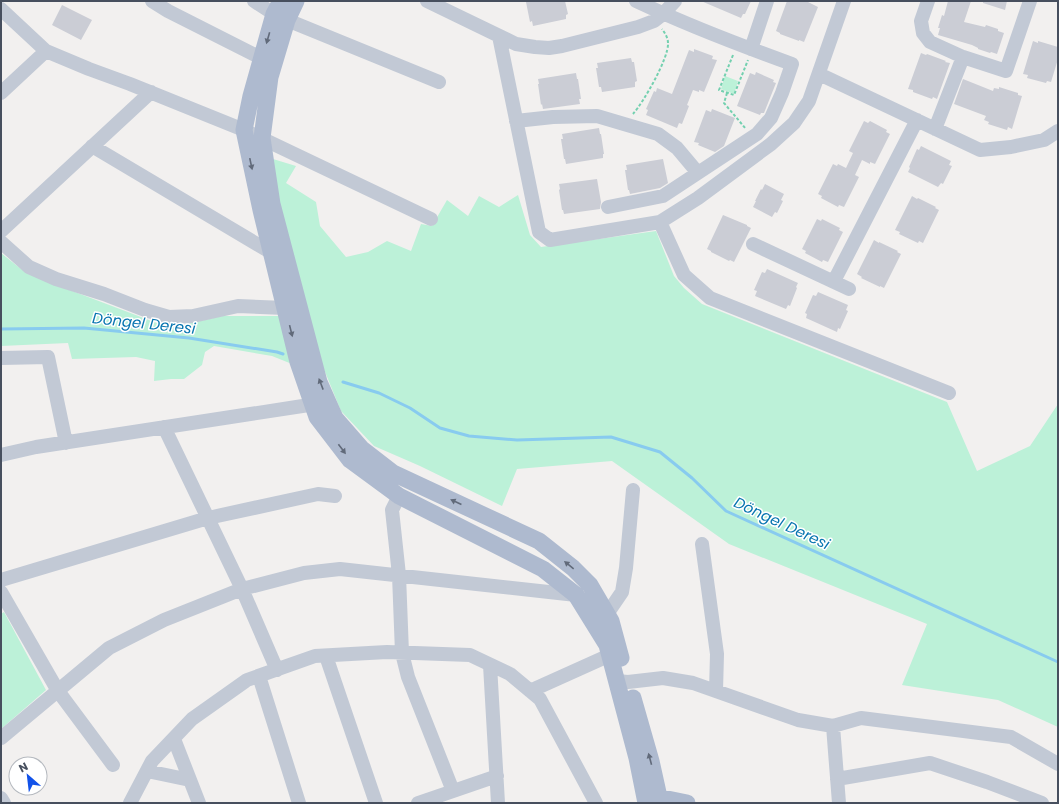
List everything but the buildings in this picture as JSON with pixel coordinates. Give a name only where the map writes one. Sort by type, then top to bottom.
[{"type":"main road","points":[[296,1],[281,12],[262,58],[251,96],[244,130],[261,210],[298,362],[321,403],[336,418],[362,449],[393,473],[539,541],[573,568],[590,585],[611,621],[623,682]]},
{"type":"main road","points":[[281,12],[262,138],[272,204],[319,382],[321,403],[317,416],[350,460],[399,496],[543,569],[576,595],[607,645],[610,655],[623,682],[651,761],[652,799],[687,803]]},
{"type":"street","points":[[254,1],[439,82]]},
{"type":"street","points":[[427,1],[516,44],[549,48],[627,30],[659,17],[674,1]]},
{"type":"street","points":[[608,207],[663,196],[753,138],[771,118],[792,64],[736,52],[659,17],[636,1]]},
{"type":"street","points":[[747,54],[768,1]]},
{"type":"street","points":[[499,36],[539,232],[550,240],[660,222],[698,198],[771,144],[794,123],[809,101],[844,1]]},
{"type":"street","points":[[928,1],[921,21],[923,33],[930,42],[963,57],[1006,71],[1030,1]]},
{"type":"street","points":[[156,2],[168,11],[262,58]]},
{"type":"street","points":[[1,9],[46,51],[244,130],[431,220]]},
{"type":"street","points":[[1,93],[46,51]]},
{"type":"street","points":[[935,128],[963,57]]},
{"type":"street","points":[[819,74],[980,150],[1011,147],[1044,140],[1058,131]]},
{"type":"street","points":[[151,92],[1,232],[29,267],[56,279],[169,317],[193,316],[238,306],[285,308]]},
{"type":"street","points":[[516,120],[597,116],[658,134],[677,148],[698,173]]},
{"type":"street","points":[[834,281],[917,120]]},
{"type":"street","points":[[92,146],[272,253]]},
{"type":"street","points":[[660,222],[684,275],[710,298],[949,394]]},
{"type":"street","points":[[753,244],[849,289]]},
{"type":"street","points":[[1,358],[48,357],[66,442]]},
{"type":"street","points":[[1,455],[66,442],[321,403]]},
{"type":"street","points":[[164,427],[242,589],[277,670]]},
{"type":"street","points":[[607,614],[622,592],[626,568],[632,490]]},
{"type":"street","points":[[1,580],[208,518],[318,494],[335,496]]},
{"type":"street","points":[[399,496],[392,510],[399,575],[402,653],[408,677],[453,791]]},
{"type":"street","points":[[702,544],[717,654],[716,691]]},
{"type":"street","points":[[1,738],[110,648],[164,620],[242,589],[304,573],[340,569],[576,595],[590,585]]},
{"type":"street","points":[[3,598],[58,691],[113,765]]},
{"type":"street","points":[[130,803],[152,761],[192,719],[247,680],[315,656],[387,652],[470,655],[510,674],[540,699],[596,803]]},
{"type":"street","points":[[530,691],[610,655]]},
{"type":"street","points":[[326,656],[376,803]]},
{"type":"street","points":[[490,665],[498,803]]},
{"type":"street","points":[[259,676],[299,803]]},
{"type":"street","points":[[623,682],[663,678],[693,683],[798,720],[833,726],[861,718],[1011,737],[1058,764]]},
{"type":"street","points":[[833,726],[839,803]]},
{"type":"street","points":[[174,739],[199,803]]},
{"type":"street","points":[[837,779],[930,763],[987,782],[1042,803]]},
{"type":"street","points":[[147,771],[190,780]]},
{"type":"street","points":[[418,803],[497,776]]},
{"type":"street","points":[[1,798],[4,803]]},
{"type":"path","points":[[624,124],[635,112],[647,93],[666,53],[668,44],[667,37],[659,17]]},
{"type":"path","points":[[736,52],[719,90],[734,95],[748,60],[747,54]]},
{"type":"path","points":[[727,93],[724,103],[753,138]]},
{"type":"green space","points":[[725,76],[738,81],[734,94],[721,89]]},
{"type":"green space","points":[[273,159],[296,166],[286,183],[316,202],[320,226],[346,257],[368,252],[387,241],[411,251],[421,224],[432,226],[447,200],[468,216],[479,196],[499,207],[518,195],[530,235],[541,247],[656,231],[674,276],[684,288],[702,304],[947,402],[977,471],[1030,446],[1058,404],[1058,727],[998,700],[902,685],[927,624],[729,544],[612,461],[517,469],[502,506],[420,466],[374,446],[341,411],[321,362],[278,206]]},
{"type":"green space","points":[[1,253],[21,269],[38,278],[170,328],[222,316],[281,316],[292,364],[272,356],[214,346],[205,352],[202,365],[184,379],[154,381],[155,361],[136,357],[72,359],[68,343],[1,346]]},
{"type":"green space","points":[[4,612],[46,690],[1,729],[1,614]]},
{"type":"waterway","name":"Döngel Deresi","points":[[1,329],[84,328],[189,338],[283,354]]},
{"type":"waterway","name":"Döngel Deresi","points":[[343,382],[379,393],[410,408],[440,428],[469,436],[517,440],[611,437],[660,452],[692,478],[726,511],[1058,662]]}]
